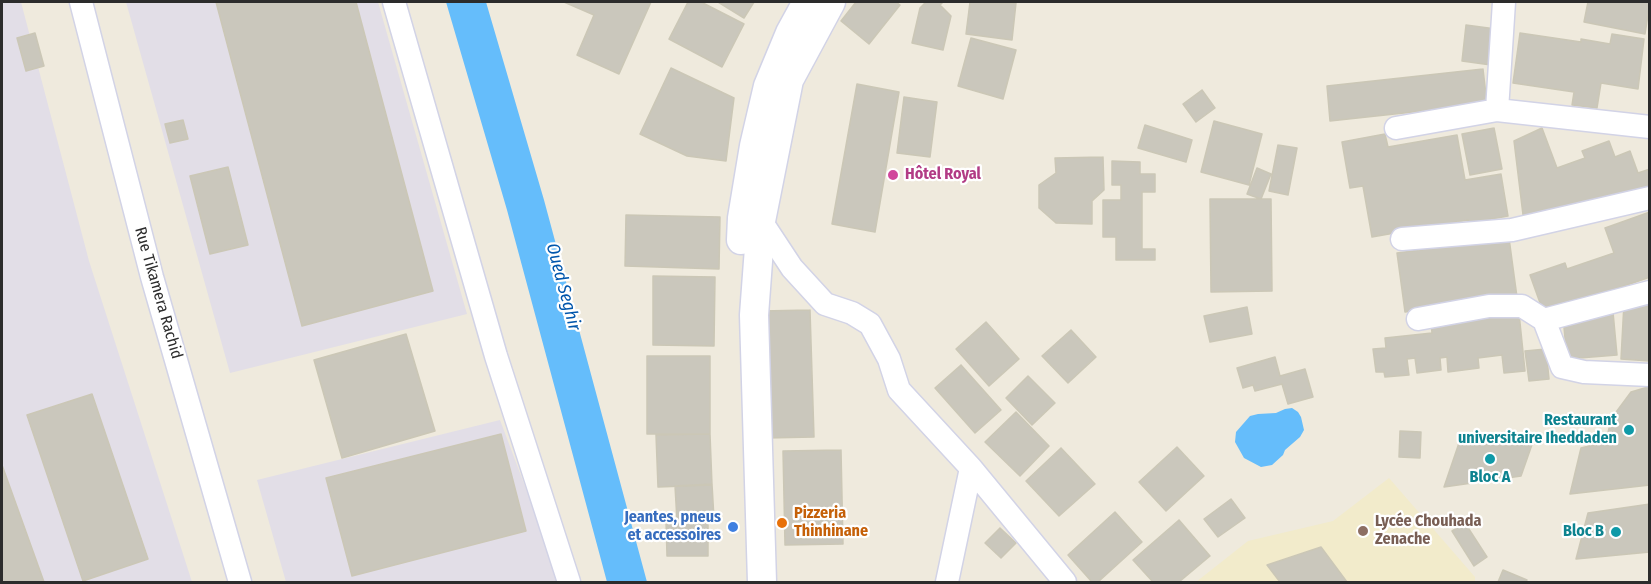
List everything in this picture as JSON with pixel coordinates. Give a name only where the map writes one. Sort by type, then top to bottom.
[{"type":"street","name":"Rue Tikamera Rachid","points":[[81,2],[152,277],[240,582]]},
{"type":"street","points":[[394,2],[496,356],[569,582]]},
{"type":"street","points":[[742,582],[735,351],[742,218],[754,146],[768,86],[790,33],[807,2]]},
{"type":"street","points":[[762,582],[754,315],[761,221],[789,80],[831,2]]},
{"type":"street","points":[[1497,110],[1504,2]]},
{"type":"street","points":[[1396,128],[1497,110],[1650,127]]},
{"type":"street","points":[[1402,239],[1512,230],[1650,198]]},
{"type":"street","points":[[761,221],[792,268],[825,304],[852,313],[870,324],[889,359],[900,390],[971,468],[1057,578]]},
{"type":"street","points":[[1544,320],[1650,292]]},
{"type":"street","points":[[1418,319],[1488,306],[1522,306],[1544,320],[1562,367],[1572,371],[1650,375]]},
{"type":"street","points":[[947,582],[971,468]]},
{"type":"shaded area","points":[[2,2],[21,2],[89,261],[192,582],[2,582]]},
{"type":"shaded area","points":[[126,2],[378,2],[467,314],[230,373]]},
{"type":"shaded area","points":[[500,420],[561,582],[286,582],[257,480]]},
{"type":"shaded area","name":"Lycée Chouhada Zenache","points":[[1389,478],[1475,577],[1475,582],[1196,582],[1248,541],[1333,521]]},
{"type":"water","name":"Oued Seghir","points":[[446,2],[486,2],[544,200],[647,582],[607,582],[507,210]]},
{"type":"water","points":[[1292,408],[1301,417],[1304,430],[1283,455],[1272,465],[1261,467],[1244,458],[1235,442],[1236,432],[1250,416],[1276,413]]},
{"type":"building","points":[[216,2],[356,2],[433,291],[302,326]]},
{"type":"building","points":[[564,2],[651,2],[619,74],[577,55],[594,15]]},
{"type":"building","points":[[688,2],[701,2],[744,24],[722,67],[669,39]]},
{"type":"building","points":[[718,2],[754,2],[744,18]]},
{"type":"building","points":[[856,2],[896,2],[900,5],[869,44],[841,21]]},
{"type":"building","points":[[923,2],[943,2],[940,5],[951,16],[943,50],[912,43],[920,8],[925,3]]},
{"type":"building","points":[[970,2],[1016,3],[1012,40],[966,34]]},
{"type":"building","points":[[1588,2],[1650,2],[1645,34],[1584,22]]},
{"type":"building","points":[[1466,25],[1496,29],[1491,65],[1462,61]]},
{"type":"building","points":[[35,33],[44,66],[26,71],[17,38]]},
{"type":"building","points":[[1520,33],[1610,44],[1612,34],[1644,39],[1638,89],[1601,83],[1597,108],[1572,105],[1574,92],[1513,83]]},
{"type":"building","points":[[971,38],[1016,50],[1003,99],[958,86]]},
{"type":"building","points":[[671,68],[734,98],[726,161],[687,156],[640,134]]},
{"type":"building","points":[[1483,69],[1487,104],[1330,121],[1327,86]]},
{"type":"building","points":[[857,84],[899,92],[875,232],[832,224]]},
{"type":"building","points":[[1202,90],[1215,108],[1196,122],[1183,104]]},
{"type":"building","points":[[904,97],[937,102],[930,157],[897,153]]},
{"type":"building","points":[[183,120],[188,139],[170,143],[165,124]]},
{"type":"building","points":[[1214,121],[1262,134],[1249,185],[1201,172]]},
{"type":"building","points":[[1145,125],[1192,140],[1186,162],[1138,148]]},
{"type":"building","points":[[1494,128],[1502,169],[1470,175],[1462,134]]},
{"type":"building","points":[[1542,128],[1557,168],[1585,158],[1582,151],[1609,141],[1615,157],[1630,151],[1638,173],[1650,169],[1650,191],[1524,223],[1514,141]]},
{"type":"building","points":[[1385,134],[1388,147],[1457,135],[1465,180],[1501,174],[1508,216],[1469,223],[1468,220],[1372,237],[1363,186],[1350,188],[1342,142]]},
{"type":"building","points":[[1278,145],[1297,148],[1288,195],[1269,191]]},
{"type":"building","points":[[1103,157],[1104,190],[1092,201],[1092,224],[1056,223],[1039,208],[1039,185],[1056,173],[1055,158]]},
{"type":"building","points":[[1112,161],[1140,162],[1140,174],[1155,174],[1155,192],[1142,192],[1142,249],[1155,249],[1155,260],[1116,260],[1116,237],[1103,237],[1103,200],[1121,200],[1121,185],[1112,185]]},
{"type":"building","points":[[228,167],[248,245],[210,254],[190,176]]},
{"type":"building","points":[[1257,168],[1271,174],[1261,199],[1247,194]]},
{"type":"building","points":[[1210,199],[1271,199],[1272,291],[1211,292]]},
{"type":"building","points":[[1650,212],[1650,277],[1544,314],[1530,275],[1565,263],[1567,269],[1614,253],[1605,228]]},
{"type":"building","points":[[626,215],[720,217],[719,269],[625,266]]},
{"type":"building","points":[[1509,238],[1517,297],[1405,312],[1397,253]]},
{"type":"building","points":[[653,276],[715,277],[714,346],[653,345]]},
{"type":"building","points":[[1624,303],[1650,305],[1650,361],[1621,359]]},
{"type":"building","points":[[1247,307],[1252,334],[1210,342],[1204,316]]},
{"type":"building","points":[[810,310],[814,437],[766,438],[762,311]]},
{"type":"building","points":[[1613,312],[1617,355],[1567,359],[1563,317]]},
{"type":"building","points":[[1519,313],[1525,371],[1504,373],[1502,355],[1478,358],[1479,368],[1448,372],[1447,357],[1440,358],[1441,370],[1417,373],[1415,358],[1407,359],[1409,375],[1385,377],[1384,372],[1376,372],[1373,349],[1386,348],[1385,338],[1432,333],[1431,323]]},
{"type":"building","points":[[986,322],[1019,359],[989,386],[956,349]]},
{"type":"building","points":[[1071,330],[1096,357],[1068,383],[1042,356]]},
{"type":"building","points":[[406,334],[435,431],[342,458],[314,360]]},
{"type":"building","points":[[1546,349],[1549,379],[1529,381],[1525,351]]},
{"type":"building","points":[[647,356],[710,356],[710,434],[647,434]]},
{"type":"building","points":[[1275,357],[1280,376],[1305,369],[1313,397],[1288,404],[1282,384],[1255,391],[1253,385],[1243,388],[1237,368]]},
{"type":"building","points":[[961,365],[1001,410],[975,433],[935,388]]},
{"type":"building","points":[[1028,376],[1055,403],[1032,425],[1006,398]]},
{"type":"building","name":"Restaurant universitaire Iheddaden","points":[[1650,387],[1650,485],[1570,494],[1581,448],[1606,442],[1611,419],[1631,392]]},
{"type":"building","points":[[92,394],[148,559],[83,581],[27,415]]},
{"type":"building","points":[[1016,412],[1049,446],[1020,476],[985,442]]},
{"type":"building","points":[[1400,431],[1421,432],[1420,458],[1399,457]]},
{"type":"building","points":[[501,434],[526,531],[352,576],[326,478]]},
{"type":"building","points":[[710,434],[712,485],[658,487],[656,435]]},
{"type":"building","name":"Bloc A","points":[[1535,436],[1521,476],[1444,487],[1459,443]]},
{"type":"building","points":[[1177,447],[1204,476],[1166,511],[1139,482]]},
{"type":"building","points":[[1061,448],[1095,484],[1059,516],[1026,481]]},
{"type":"building","points":[[841,450],[843,544],[785,545],[783,451]]},
{"type":"building","points":[[2,465],[44,582],[2,582]]},
{"type":"building","points":[[712,484],[714,519],[677,521],[675,486]]},
{"type":"building","points":[[1231,499],[1245,518],[1218,537],[1204,519]]},
{"type":"building","name":"Bloc B","points":[[1650,504],[1650,552],[1576,559],[1588,513]]},
{"type":"building","points":[[1115,512],[1142,542],[1098,582],[1092,582],[1068,555]]},
{"type":"building","points":[[1179,520],[1210,556],[1179,582],[1153,582],[1133,560]]},
{"type":"building","points":[[666,521],[708,521],[708,556],[667,556]]},
{"type":"building","points":[[1465,523],[1487,557],[1474,566],[1452,531]]},
{"type":"building","points":[[1000,528],[1016,543],[1001,558],[985,543]]},
{"type":"building","points":[[1321,547],[1347,582],[1280,582],[1267,565]]},
{"type":"building","points":[[1503,570],[1527,580],[1526,582],[1498,582]]},
{"type":"place","name":"Hôtel Royal","points":[[893,175]]},
{"type":"place","name":"Restaurant universitaire Iheddaden","points":[[1629,430]]},
{"type":"place","name":"Bloc A","points":[[1490,459]]},
{"type":"place","name":"Pizzeria Thinhinane","points":[[782,523]]},
{"type":"place","name":"Jeantes, pneus et accessoires","points":[[733,527]]},
{"type":"place","name":"Lycée Chouhada Zenache","points":[[1363,531]]},
{"type":"place","name":"Bloc B","points":[[1616,532]]}]
